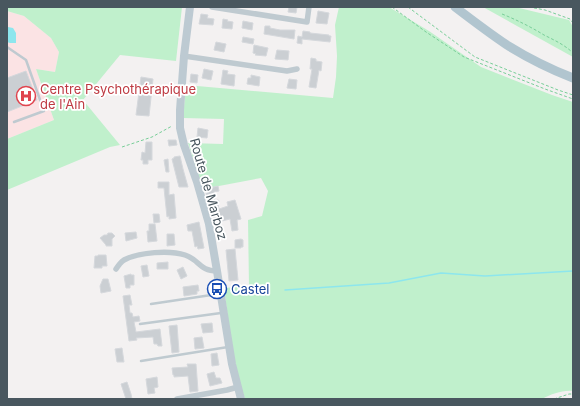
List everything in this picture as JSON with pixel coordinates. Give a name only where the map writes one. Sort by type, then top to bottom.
[{"type":"main road","name":"Route de Marboz","points":[[190,7],[184,56],[180,122],[184,145],[209,224],[232,364],[241,399]]},
{"type":"main road","points":[[455,7],[507,45],[524,55],[573,78]]},
{"type":"street","points":[[212,7],[236,9],[307,22],[309,7]]},
{"type":"street","points":[[184,56],[287,71],[297,68]]},
{"type":"street","points":[[116,269],[122,261],[131,257],[162,252],[186,255],[196,261],[203,268],[210,271],[217,271]]},
{"type":"street","points":[[177,399],[238,387]]},
{"type":"lane","points":[[7,47],[26,60],[44,111],[14,122]]},
{"type":"lane","points":[[204,205],[218,201]]},
{"type":"lane","points":[[151,304],[221,294]]},
{"type":"lane","points":[[140,324],[224,312]]},
{"type":"lane","points":[[141,361],[229,347]]},
{"type":"path","points":[[392,7],[464,57],[573,99]]},
{"type":"path","points":[[408,7],[475,57],[573,95]]},
{"type":"path","points":[[529,7],[545,10],[570,19],[573,24]]},
{"type":"path","points":[[502,14],[538,31],[573,53]]},
{"type":"path","points":[[122,147],[152,137],[180,122]]},
{"type":"path","points":[[554,399],[573,394]]},
{"type":"shaded area","name":"Centre Psychothérapique de l'Ain","points":[[7,11],[24,16],[51,38],[59,52],[55,72],[36,69],[54,120],[7,139]]},
{"type":"green space","points":[[7,7],[182,7],[176,61],[120,55],[83,100],[120,145],[110,147],[7,190],[7,139],[54,120],[36,69],[55,72],[59,52],[51,38],[24,16],[7,11]]},
{"type":"green space","points":[[339,7],[389,7],[429,31],[481,67],[573,102],[573,391],[557,393],[542,399],[245,399],[234,359],[224,288],[249,286],[248,220],[262,216],[268,191],[261,178],[203,189],[188,143],[223,144],[224,119],[183,118],[186,85],[333,98],[337,56],[335,25]]},
{"type":"green space","points":[[483,7],[515,7],[569,20],[573,27],[573,57]]},
{"type":"water","points":[[8,27],[13,28],[16,33],[16,43],[7,42]]},
{"type":"building","points":[[289,7],[297,7],[296,13],[288,12]]},
{"type":"building","points":[[318,11],[329,13],[327,24],[316,23]]},
{"type":"building","points":[[201,14],[208,15],[207,18],[214,19],[213,25],[199,24]]},
{"type":"building","points":[[223,19],[233,22],[232,29],[222,28]]},
{"type":"building","points":[[243,21],[253,23],[252,30],[242,28]]},
{"type":"building","points":[[265,26],[270,26],[270,28],[280,30],[295,30],[294,39],[264,34]]},
{"type":"building","points":[[303,31],[329,35],[331,36],[330,42],[302,39],[302,44],[297,43],[298,36],[302,37]]},
{"type":"building","points":[[243,37],[254,39],[253,44],[242,42]]},
{"type":"building","points":[[216,42],[226,44],[224,52],[214,50]]},
{"type":"building","points":[[254,45],[268,48],[266,56],[255,55],[256,54],[253,53]]},
{"type":"building","points":[[277,50],[289,51],[288,60],[275,59]]},
{"type":"building","points":[[311,58],[322,62],[316,88],[309,87],[312,69],[310,69]]},
{"type":"building","points":[[204,69],[213,71],[211,80],[202,78]]},
{"type":"building","points":[[223,70],[228,71],[227,74],[235,75],[234,86],[221,84]]},
{"type":"building","points":[[26,71],[37,100],[7,112],[7,78]]},
{"type":"building","points":[[191,74],[198,75],[197,83],[190,82]]},
{"type":"building","points":[[251,75],[260,77],[259,86],[247,84],[248,78],[251,78]]},
{"type":"building","points":[[141,77],[153,79],[149,116],[136,115]]},
{"type":"building","points":[[289,79],[297,80],[296,89],[287,88]]},
{"type":"building","points":[[198,128],[208,130],[207,138],[197,137]]},
{"type":"building","points":[[168,140],[176,140],[177,145],[169,146]]},
{"type":"building","points":[[146,142],[152,142],[152,160],[148,160],[148,164],[143,164],[143,160],[141,160],[142,152],[145,153]]},
{"type":"building","points":[[180,156],[188,187],[179,187],[172,159]]},
{"type":"building","points":[[168,159],[169,172],[166,172],[164,160]]},
{"type":"building","points":[[158,182],[169,182],[169,195],[174,194],[176,218],[169,219],[169,216],[167,217],[164,188],[158,188]]},
{"type":"building","points":[[218,186],[219,191],[214,192],[215,199],[208,201],[205,189]]},
{"type":"building","points":[[235,200],[241,219],[237,220],[238,230],[232,231],[230,219],[214,223],[210,206],[218,204],[219,209],[228,206],[227,202]]},
{"type":"building","points":[[153,214],[159,214],[160,222],[154,223]]},
{"type":"building","points":[[199,222],[204,248],[198,249],[197,246],[195,247],[192,231],[188,231],[187,225]]},
{"type":"building","points":[[149,224],[155,224],[157,241],[148,242],[147,231],[149,231]]},
{"type":"building","points":[[136,232],[137,238],[126,241],[125,233]]},
{"type":"building","points":[[108,233],[112,233],[115,236],[112,239],[112,246],[106,246],[100,238]]},
{"type":"building","points":[[167,234],[174,234],[175,245],[167,246]]},
{"type":"building","points":[[235,240],[243,240],[243,247],[235,248]]},
{"type":"building","points":[[235,249],[238,280],[229,281],[226,250]]},
{"type":"building","points":[[106,255],[107,266],[102,266],[102,268],[94,268],[95,256]]},
{"type":"building","points":[[168,262],[168,269],[157,269],[157,263]]},
{"type":"building","points":[[147,265],[149,276],[143,277],[141,266]]},
{"type":"building","points":[[183,267],[187,276],[181,279],[177,270]]},
{"type":"building","points":[[131,274],[134,275],[134,285],[130,285],[130,288],[126,288],[124,276]]},
{"type":"building","points":[[103,279],[108,279],[111,291],[101,293],[100,286]]},
{"type":"building","points":[[198,285],[199,291],[197,291],[197,294],[184,296],[183,287]]},
{"type":"building","points":[[130,295],[132,305],[129,305],[130,313],[132,313],[133,317],[139,316],[140,321],[134,322],[136,332],[160,329],[162,346],[154,344],[153,337],[136,338],[137,340],[129,341],[123,296]]},
{"type":"building","points":[[212,323],[213,332],[203,333],[201,324]]},
{"type":"building","points":[[177,325],[179,352],[172,353],[169,326]]},
{"type":"building","points":[[202,337],[204,348],[195,349],[194,338]]},
{"type":"building","points":[[122,348],[124,362],[117,362],[115,349]]},
{"type":"building","points":[[217,353],[219,365],[212,366],[211,354]]},
{"type":"building","points":[[187,364],[196,364],[198,391],[190,392],[188,376],[174,377],[173,375],[172,368],[188,367]]},
{"type":"building","points":[[214,372],[216,378],[220,378],[222,383],[210,386],[207,374]]},
{"type":"building","points":[[157,377],[158,387],[154,388],[155,393],[148,394],[146,379]]},
{"type":"building","points":[[127,382],[132,399],[126,399],[121,384]]},
{"type":"waterway","points":[[285,290],[389,283],[441,273],[485,276],[573,271]]},
{"type":"place","name":"Centre Psychothérapique de l'Ain","points":[[26,96]]},
{"type":"place","name":"Castel","points":[[217,289]]}]
